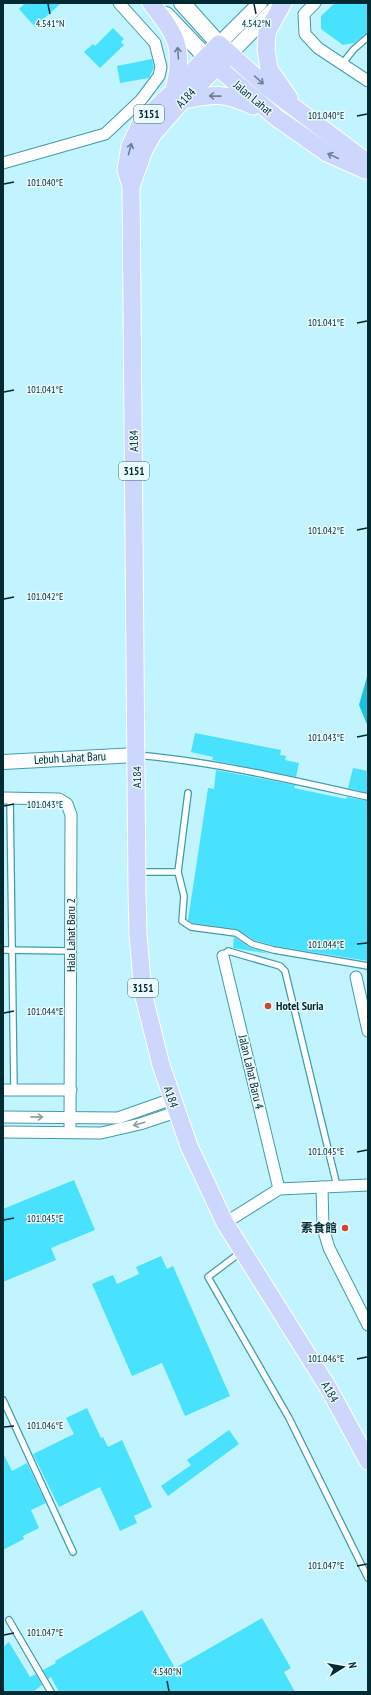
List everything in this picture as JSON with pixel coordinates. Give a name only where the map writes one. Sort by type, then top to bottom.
[{"type":"main road","points":[[151,3],[178,43],[178,96],[210,95],[234,97],[276,118]]},
{"type":"main road","name":"Jalan Lahat","points":[[154,3],[211,62],[276,118],[327,153],[368,172]]},
{"type":"main road","points":[[182,3],[225,49],[267,87],[302,115],[368,163]]},
{"type":"main road","points":[[283,3],[267,32],[266,49],[269,69],[302,115]]},
{"type":"main road","name":"3151","points":[[211,62],[225,49]]},
{"type":"main road","name":"A184","points":[[211,62],[178,96],[153,134],[144,150],[132,186],[138,934],[144,993],[161,1066],[174,1106],[189,1146],[225,1223],[329,1389],[368,1462]]},
{"type":"street","points":[[3,163],[105,134],[141,100],[154,82],[161,67],[155,43],[119,3]]},
{"type":"street","points":[[225,49],[260,3]]},
{"type":"street","points":[[225,49],[279,3]]},
{"type":"street","points":[[315,3],[304,14],[305,34],[318,48],[368,81]]},
{"type":"street","name":"Lebuh Lahat Baru","points":[[3,762],[137,755]]},
{"type":"street","name":"Hala Lahat Baru 2","points":[[6,798],[59,799],[67,804],[71,815],[70,1132]]},
{"type":"street","name":"Jalan Lahat Baru 4","points":[[223,956],[278,1189]]},
{"type":"street","points":[[356,977],[368,1031]]},
{"type":"street","points":[[9,1090],[71,1090]]},
{"type":"street","points":[[3,1117],[118,1118],[174,1106]]},
{"type":"street","points":[[3,1132],[101,1133],[140,1124],[174,1106]]},
{"type":"street","points":[[225,1223],[278,1189],[368,1185]]},
{"type":"street","points":[[322,1187],[323,1228],[329,1248],[368,1325]]},
{"type":"lane","points":[[342,64],[354,49],[368,37]]},
{"type":"lane","points":[[137,755],[183,759],[239,768],[368,798]]},
{"type":"lane","points":[[188,793],[178,872],[184,896],[182,920],[191,927],[236,933],[252,944],[274,950],[368,966]]},
{"type":"lane","points":[[6,798],[12,950],[9,1090]]},
{"type":"lane","points":[[138,872],[178,872]]},
{"type":"lane","points":[[3,950],[71,951]]},
{"type":"lane","points":[[223,956],[228,951],[238,952],[280,966],[285,971],[336,1186]]},
{"type":"lane","points":[[243,1251],[208,1277],[289,1418],[368,1578]]},
{"type":"lane","points":[[3,1400],[73,1552]]},
{"type":"lane","points":[[9,1620],[51,1692]]},
{"type":"water","points":[[368,673],[368,727],[359,705]]},
{"type":"building","points":[[25,3],[61,3],[35,27],[19,9]]},
{"type":"building","points":[[335,3],[368,3],[368,32],[354,43],[343,45],[321,29],[321,16]]},
{"type":"building","points":[[113,28],[124,39],[121,42],[124,45],[100,68],[84,52],[93,44],[95,46]]},
{"type":"building","points":[[152,59],[154,67],[149,78],[120,83],[117,66]]},
{"type":"building","points":[[195,733],[281,750],[280,755],[286,756],[285,760],[299,763],[296,777],[212,760],[213,757],[191,752]]},
{"type":"building","points":[[353,768],[368,771],[368,793],[348,788]]},
{"type":"building","points":[[216,770],[295,785],[294,788],[346,799],[347,797],[368,801],[368,961],[275,946],[254,940],[237,929],[193,923],[188,920],[208,788],[214,789]]},
{"type":"building","points":[[234,937],[250,948],[271,954],[233,948]]},
{"type":"building","points":[[74,1180],[95,1230],[51,1248],[56,1260],[3,1282],[3,1209]]},
{"type":"building","points":[[161,1256],[167,1269],[173,1266],[230,1396],[185,1416],[162,1363],[132,1376],[92,1284],[113,1275],[117,1284],[139,1274],[136,1267]]},
{"type":"building","points":[[87,1408],[101,1438],[103,1437],[108,1447],[122,1440],[152,1507],[134,1516],[137,1523],[120,1531],[100,1487],[59,1507],[33,1454],[74,1434],[66,1418]]},
{"type":"building","points":[[229,1430],[239,1444],[168,1496],[161,1486],[191,1465],[187,1460]]},
{"type":"building","points":[[3,1453],[12,1471],[27,1463],[46,1503],[31,1510],[39,1528],[23,1536],[24,1539],[3,1550]]},
{"type":"building","points":[[142,1610],[175,1668],[262,1618],[291,1668],[284,1672],[295,1692],[59,1692],[51,1677],[48,1679],[43,1670],[56,1663],[55,1661]]},
{"type":"building","points":[[9,1642],[30,1677],[36,1674],[42,1685],[33,1692],[3,1692],[3,1647]]},
{"type":"place","name":"Hotel Suria","points":[[268,1006]]},
{"type":"place","name":"素食館","points":[[345,1228]]}]
